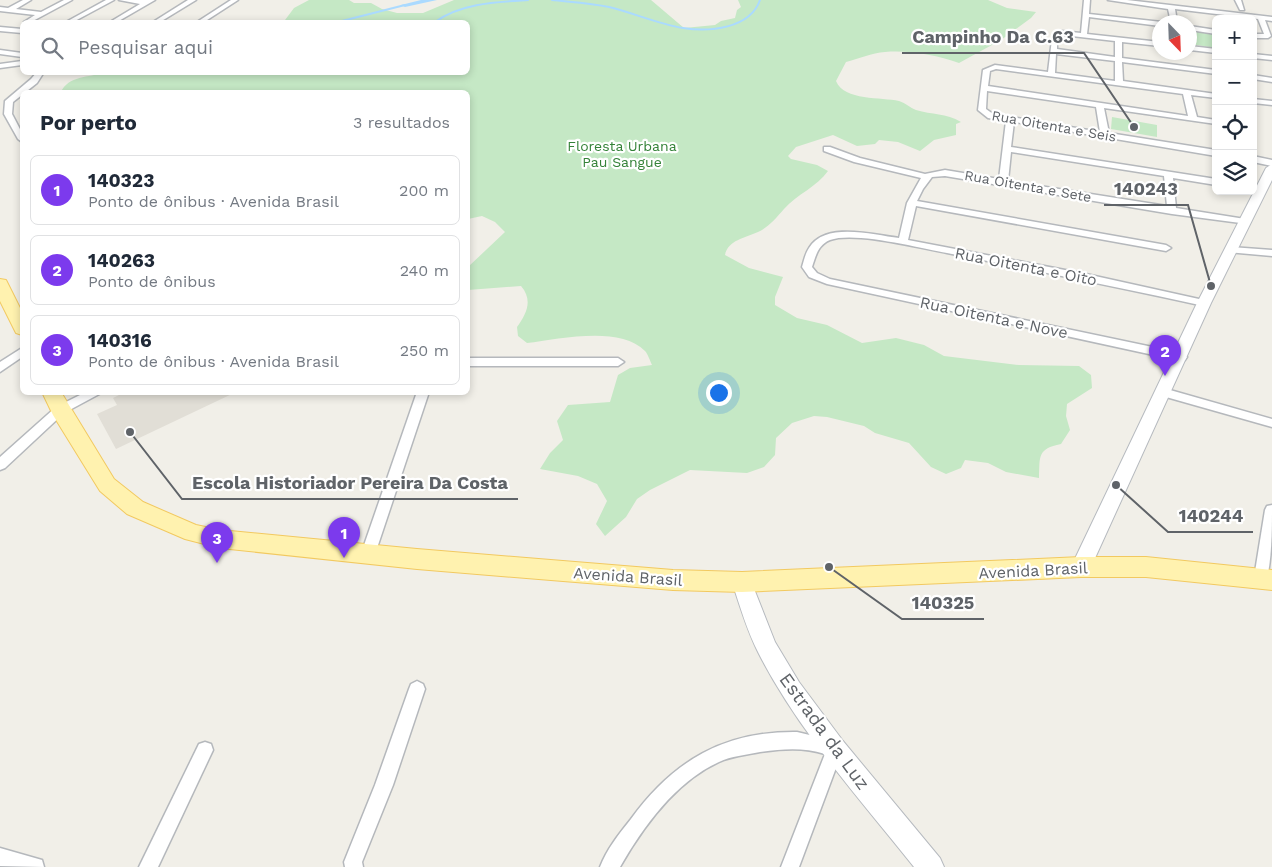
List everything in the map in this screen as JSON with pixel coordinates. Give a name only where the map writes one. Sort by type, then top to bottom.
[{"type":"main road","points":[[1081,567],[1181,357],[1204,303],[1272,168]]},
{"type":"main road","points":[[0,284],[20,325]]},
{"type":"main road","name":"Avenida Brasil","points":[[56,401],[107,485],[135,508],[193,533],[220,539],[368,554],[673,580],[742,582],[1081,567],[1146,567],[1267,579]]},
{"type":"main road","name":"Estrada da Luz","points":[[742,582],[766,646],[792,690],[835,749],[931,867]]},
{"type":"street","points":[[9,10],[28,0]]},
{"type":"street","points":[[31,20],[69,0]]},
{"type":"street","points":[[73,20],[111,0]]},
{"type":"street","points":[[122,0],[150,2]]},
{"type":"street","points":[[159,20],[192,0]]},
{"type":"street","points":[[203,20],[235,0]]},
{"type":"street","points":[[1084,34],[1088,0]]},
{"type":"street","points":[[1111,0],[1171,8],[1187,4],[1272,12]]},
{"type":"street","points":[[1169,0],[1272,19]]},
{"type":"street","points":[[1238,0],[1242,9]]},
{"type":"street","points":[[117,20],[150,2]]},
{"type":"street","points":[[1171,8],[1172,15]]},
{"type":"street","points":[[0,9],[43,14]]},
{"type":"street","points":[[1085,15],[1152,23]]},
{"type":"street","points":[[1257,36],[1268,36],[1261,18]]},
{"type":"street","points":[[12,30],[20,26]]},
{"type":"street","points":[[0,29],[20,31]]},
{"type":"street","points":[[1197,29],[1212,31]]},
{"type":"street","points":[[1051,74],[1054,40],[1058,34],[1065,32],[1152,43]]},
{"type":"street","points":[[1118,38],[1119,83]]},
{"type":"street","points":[[1197,49],[1212,53]]},
{"type":"street","points":[[1053,51],[1212,72]]},
{"type":"street","points":[[0,52],[20,55]]},
{"type":"street","points":[[1257,56],[1272,58]]},
{"type":"street","points":[[0,66],[20,63]]},
{"type":"street","points":[[984,88],[987,70],[990,68],[1001,68],[1212,96]]},
{"type":"street","points":[[23,90],[39,75]]},
{"type":"street","points":[[1257,78],[1272,80]]},
{"type":"street","name":"Rua Oitenta e Seis","points":[[1212,121],[984,88],[982,110],[991,116],[1212,152]]},
{"type":"street","points":[[20,92],[10,100],[4,115],[20,136]]},
{"type":"street","points":[[1188,93],[1192,118]]},
{"type":"street","points":[[1257,101],[1272,103]]},
{"type":"street","points":[[1100,105],[1105,134]]},
{"type":"street","points":[[1003,182],[1010,119]]},
{"type":"street","name":"Rua Oitenta e Sete","points":[[828,149],[857,160],[927,176],[954,173],[1245,222]]},
{"type":"street","points":[[1006,149],[1212,181]]},
{"type":"street","points":[[1257,160],[1272,163]]},
{"type":"street","points":[[1168,175],[1172,210]]},
{"type":"street","points":[[903,242],[912,203],[927,176]]},
{"type":"street","points":[[912,203],[1166,248]]},
{"type":"street","name":"Rua Oitenta e Oito","points":[[809,271],[807,267],[813,249],[819,242],[829,237],[847,234],[903,242],[1086,277],[1204,303]]},
{"type":"street","points":[[1231,250],[1272,253]]},
{"type":"street","name":"Rua Oitenta e Nove","points":[[809,271],[813,276],[827,281],[1181,357]]},
{"type":"street","points":[[0,368],[20,353]]},
{"type":"street","points":[[470,362],[618,362]]},
{"type":"street","points":[[1163,392],[1272,423]]},
{"type":"street","points":[[0,465],[56,401],[83,395]]},
{"type":"street","points":[[368,554],[422,395]]},
{"type":"street","points":[[1267,579],[1272,510]]},
{"type":"street","points":[[354,867],[353,862],[384,786],[417,689]]},
{"type":"street","points":[[609,867],[640,822],[664,794],[689,770],[712,756],[741,747],[777,741],[809,742],[835,749],[790,867]]},
{"type":"street","points":[[148,867],[205,750]]},
{"type":"street","points":[[0,857],[35,867]]},
{"type":"shaded area","points":[[119,395],[230,395],[116,449],[97,414],[117,405],[113,398]]},
{"type":"green space","name":"Floresta Urbana Pau Sangue","points":[[309,0],[349,0],[354,3],[371,3],[382,9],[397,13],[423,13],[454,0],[651,0],[684,28],[715,25],[721,21],[735,18],[737,10],[741,7],[738,0],[988,0],[1007,8],[1036,12],[1031,18],[1001,40],[959,63],[922,54],[903,52],[885,52],[846,62],[836,81],[847,92],[864,97],[899,101],[916,110],[955,119],[961,122],[956,124],[956,135],[934,140],[920,151],[898,142],[879,140],[875,144],[857,146],[833,135],[796,147],[788,156],[791,159],[817,165],[828,171],[818,182],[789,204],[769,225],[733,243],[725,255],[749,268],[783,277],[775,297],[775,305],[797,318],[827,325],[862,343],[896,338],[924,345],[944,356],[1019,365],[1079,366],[1091,375],[1092,388],[1067,404],[1066,416],[1070,430],[1061,444],[1048,448],[1041,455],[1039,478],[1006,472],[988,463],[965,460],[961,468],[946,474],[931,467],[909,443],[875,433],[864,426],[827,417],[814,416],[792,423],[776,438],[775,455],[764,467],[747,473],[690,470],[650,490],[637,499],[626,517],[605,536],[596,524],[607,501],[597,484],[578,476],[540,469],[550,453],[563,440],[557,421],[568,405],[610,402],[618,375],[630,368],[652,365],[645,351],[634,343],[621,338],[589,336],[527,343],[518,336],[517,327],[524,317],[528,301],[525,291],[521,286],[470,290],[470,265],[505,232],[495,222],[482,216],[470,219],[470,90],[62,90],[74,80],[95,75],[470,75],[470,20],[285,20],[294,8]]},
{"type":"green space","points":[[1197,30],[1212,32],[1212,47],[1197,45]]},
{"type":"green space","points":[[1112,117],[1157,125],[1157,137],[1111,129]]},
{"type":"waterway","points":[[405,5],[433,0]]},
{"type":"waterway","points":[[438,20],[468,7],[528,0]]},
{"type":"waterway","points":[[552,0],[618,9],[655,21],[693,29],[716,29],[738,23],[755,10],[760,0]]},
{"type":"waterway","points":[[346,20],[405,5]]},
{"type":"place","name":"Campinho Da C.63","points":[[1134,127]]},
{"type":"place","name":"140243","points":[[1211,286]]},
{"type":"place","name":"140263","points":[[1165,376]]},
{"type":"place","name":"Escola Historiador Pereira Da Costa","points":[[130,432]]},
{"type":"place","name":"140244","points":[[1116,485]]},
{"type":"place","name":"140323","points":[[344,558]]},
{"type":"place","name":"140316","points":[[217,563]]},
{"type":"place","name":"140325","points":[[829,567]]}]
